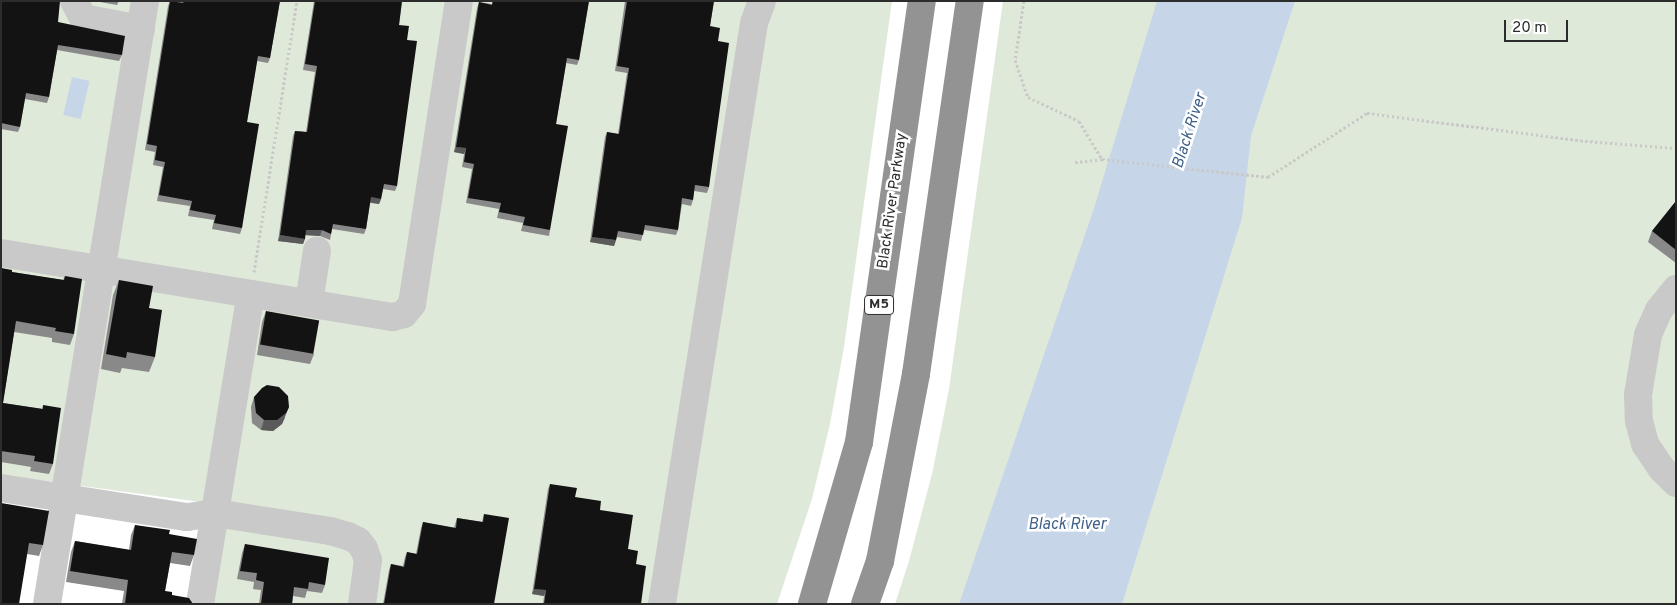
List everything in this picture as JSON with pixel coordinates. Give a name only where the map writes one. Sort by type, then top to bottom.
[{"type":"highway","name":"Black River Parkway","points":[[812,604],[859,442],[922,1]]},
{"type":"highway","points":[[865,604],[880,561],[916,374],[970,1]]},
{"type":"lane","points":[[74,1],[81,14],[88,19],[141,29]]},
{"type":"lane","points":[[47,604],[103,270],[145,1]]},
{"type":"lane","points":[[1,254],[392,317],[404,314],[412,304],[459,1]]},
{"type":"lane","points":[[662,604],[754,22],[762,1]]},
{"type":"lane","points":[[308,303],[317,251]]},
{"type":"lane","points":[[1676,289],[1659,310],[1648,335],[1638,395],[1640,421],[1645,444],[1662,469],[1676,483]]},
{"type":"lane","points":[[200,604],[251,294]]},
{"type":"lane","points":[[1,488],[187,517],[215,513],[330,531],[358,541],[364,549],[368,560],[362,604]]},
{"type":"path","points":[[251,294],[297,1]]},
{"type":"path","points":[[1024,1],[1015,60],[1028,97],[1079,121],[1102,159]]},
{"type":"path","points":[[1075,162],[1102,159],[1268,177],[1367,113],[1585,141],[1676,148]]},
{"type":"green space","points":[[1,1],[892,1],[844,347],[830,424],[812,499],[777,604],[207,604],[223,505],[1,475]]},
{"type":"green space","points":[[1003,1],[1676,1],[1676,604],[895,604],[909,561],[932,474],[949,389]]},
{"type":"water","name":"Black River","points":[[1157,1],[1295,1],[1251,136],[1242,218],[1122,604],[959,604],[1094,208]]},
{"type":"water","points":[[72,77],[90,81],[81,119],[63,115]]},
{"type":"building","points":[[1,1],[60,1],[58,22],[125,36],[122,55],[58,45],[49,97],[26,93],[20,127],[1,123]]},
{"type":"building","points":[[170,1],[183,3],[184,1],[280,1],[270,58],[258,56],[247,122],[259,124],[242,228],[214,223],[216,215],[190,210],[192,201],[159,195],[165,162],[155,160],[157,146],[147,144]]},
{"type":"building","points":[[315,1],[402,1],[399,25],[409,26],[407,40],[417,41],[397,186],[384,184],[381,199],[371,197],[366,229],[333,224],[331,234],[322,230],[306,230],[305,239],[280,235],[295,131],[307,132],[317,66],[305,64]]},
{"type":"building","points":[[493,1],[589,1],[579,60],[567,58],[556,124],[568,126],[550,230],[523,225],[525,217],[499,212],[501,203],[468,198],[474,164],[464,162],[466,148],[456,147],[479,2],[492,5]]},
{"type":"building","points":[[627,1],[714,1],[710,26],[720,28],[718,41],[729,43],[709,187],[695,185],[693,200],[682,198],[678,230],[645,225],[643,235],[618,231],[616,240],[592,237],[607,132],[619,134],[629,68],[617,66]]},
{"type":"building","points":[[1676,201],[1676,250],[1652,231]]},
{"type":"building","points":[[1,268],[12,270],[12,272],[64,280],[65,276],[82,279],[74,334],[55,331],[56,328],[16,321],[3,403],[43,409],[43,405],[61,408],[53,464],[34,461],[35,456],[1,451]]},
{"type":"building","points":[[119,280],[153,286],[149,308],[162,310],[155,357],[127,352],[126,358],[106,354]]},
{"type":"building","points":[[266,311],[319,320],[313,354],[260,344]]},
{"type":"building","points":[[267,385],[279,387],[288,396],[289,407],[286,413],[277,420],[264,420],[256,413],[254,397]]},
{"type":"building","points":[[550,484],[577,488],[575,497],[601,501],[600,510],[633,515],[628,549],[638,551],[636,564],[646,566],[641,604],[544,604],[546,590],[534,589]]},
{"type":"building","points":[[1,503],[49,511],[43,545],[29,543],[19,604],[1,604]]},
{"type":"building","points":[[484,514],[509,518],[494,604],[384,604],[391,564],[404,567],[407,552],[417,554],[423,522],[456,528],[457,518],[483,522]]},
{"type":"building","points":[[135,525],[170,530],[169,534],[197,539],[194,555],[172,552],[165,591],[172,592],[172,595],[189,598],[193,604],[125,604],[128,580],[70,571],[75,541],[131,550]]},
{"type":"building","points":[[245,544],[329,558],[325,585],[309,582],[308,589],[294,587],[292,604],[261,604],[264,582],[256,580],[257,573],[240,571]]}]
